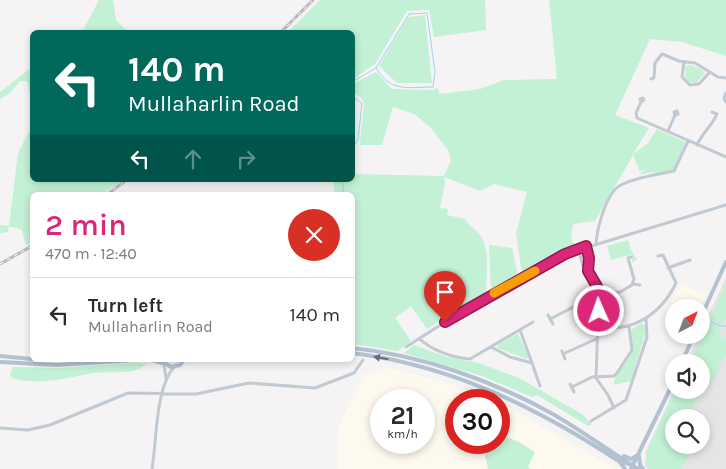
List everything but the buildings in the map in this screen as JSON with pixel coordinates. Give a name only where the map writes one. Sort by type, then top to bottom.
[{"type":"main road","points":[[709,299],[726,262]]},
{"type":"main road","points":[[355,349],[408,358],[477,379],[533,404],[628,458],[633,459],[639,454]]},
{"type":"main road","points":[[355,355],[423,367],[487,389],[548,417],[617,460],[638,469]]},
{"type":"main road","points":[[0,356],[30,359]]},
{"type":"main road","points":[[0,362],[57,365],[104,362]]},
{"type":"main road","points":[[162,363],[174,367],[182,362]]},
{"type":"main road","points":[[632,467],[665,399]]},
{"type":"main road","points":[[602,444],[632,467]]},
{"type":"main road","points":[[639,454],[639,462],[643,469]]},
{"type":"main road","points":[[617,460],[625,469]]},
{"type":"street","points":[[651,79],[654,78],[654,65],[659,55],[665,54],[684,62],[695,63],[709,73],[726,78]]},
{"type":"street","points":[[684,62],[682,77],[690,85],[699,84],[709,73]]},
{"type":"street","points":[[726,93],[724,98],[726,102]]},
{"type":"street","points":[[641,102],[636,113],[637,118],[726,157]]},
{"type":"street","points":[[698,145],[701,136],[712,126],[715,119],[717,114],[712,112]]},
{"type":"street","points":[[668,131],[675,115]]},
{"type":"street","points":[[596,244],[596,231],[616,188],[626,183],[674,171],[688,141]]},
{"type":"street","points":[[406,347],[565,254],[586,246],[726,205]]},
{"type":"street","points":[[586,246],[589,257],[588,271],[597,284],[599,295],[596,325],[595,376],[614,408]]},
{"type":"street","points":[[596,325],[610,329],[629,326],[659,309],[675,286],[676,280],[668,268],[663,254],[658,256]]},
{"type":"street","points":[[583,266],[581,257],[589,257]]},
{"type":"street","points":[[631,257],[628,258],[634,276],[633,284]]},
{"type":"street","points":[[668,268],[690,260]]},
{"type":"street","points":[[550,319],[599,295],[620,292],[633,284],[640,285]]},
{"type":"street","points":[[548,315],[553,324]]},
{"type":"street","points":[[591,421],[627,398],[648,332],[646,318]]},
{"type":"street","points":[[419,338],[427,346],[467,359],[533,322]]},
{"type":"street","points":[[574,392],[571,386],[595,376],[615,375],[628,357],[632,347],[629,326]]},
{"type":"street","points":[[520,330],[532,363],[535,381],[540,386]]},
{"type":"street","points":[[566,359],[563,353],[596,339]]},
{"type":"street","points":[[491,347],[510,357],[532,363]]},
{"type":"street","points":[[0,428],[16,430],[38,428],[128,393],[196,394],[249,383],[315,388],[354,374],[363,360]]},
{"type":"street","points":[[162,363],[166,378]]},
{"type":"street","points":[[152,469],[162,395],[166,378],[174,367]]},
{"type":"shaded area","points":[[726,277],[726,469],[648,469],[645,467],[646,451],[665,410],[665,454],[710,454],[710,409],[665,409],[670,399],[710,399],[710,354],[691,354],[695,344],[710,344],[710,312]]},
{"type":"shaded area","points":[[681,284],[706,295],[704,299],[673,299]]},
{"type":"shaded area","points":[[385,367],[438,380],[463,389],[445,389],[445,454],[510,454],[510,408],[617,469],[337,469],[339,425],[363,375]]},
{"type":"green space","points":[[99,0],[113,0],[116,20],[126,30],[83,30]]},
{"type":"green space","points":[[320,0],[485,0],[486,30],[434,37],[429,10],[407,11],[375,64],[355,78],[355,30],[290,30]]},
{"type":"green space","points":[[549,0],[726,0],[726,56],[682,42],[650,39],[615,115],[649,128],[633,154],[648,143],[657,129],[685,142],[674,170],[654,175],[653,172],[639,175],[647,168],[640,172],[633,155],[595,221],[573,224],[571,238],[574,245],[522,274],[516,233],[527,192],[494,184],[480,191],[444,177],[445,183],[440,208],[448,209],[447,215],[465,219],[483,240],[487,262],[486,294],[458,311],[446,283],[428,293],[440,321],[427,329],[411,306],[395,318],[411,341],[398,351],[355,344],[355,192],[335,192],[333,182],[355,182],[355,174],[444,176],[451,161],[448,150],[430,127],[414,114],[393,107],[382,145],[360,145],[364,104],[362,98],[355,94],[355,83],[376,72],[392,89],[432,90],[438,88],[439,94],[480,89],[504,80],[557,79]]},
{"type":"green space","points":[[425,15],[432,83],[397,83],[379,66],[408,17]]},
{"type":"green space","points":[[690,65],[701,69],[705,73],[696,83],[689,82],[685,77],[686,66]]},
{"type":"green space","points":[[30,69],[30,94],[27,81],[20,81],[10,93],[0,99],[0,92]]},
{"type":"green space","points":[[30,130],[30,182],[120,182],[105,192],[30,192],[30,243],[26,245],[22,230],[9,226],[18,153]]},
{"type":"green space","points":[[0,225],[9,226],[8,232],[0,233]]},
{"type":"green space","points":[[628,240],[637,260],[632,262],[632,254],[611,260],[607,246]]},
{"type":"green space","points":[[489,245],[512,248],[518,276],[491,291]]},
{"type":"green space","points":[[726,282],[726,319],[720,325],[710,319]]},
{"type":"green space","points":[[642,323],[646,326],[646,331],[631,381],[614,385],[615,378],[629,358],[632,342],[631,330]]},
{"type":"green space","points":[[710,323],[721,329],[720,336],[726,339],[726,357],[724,357],[713,381],[710,380],[710,354],[694,354],[699,344],[710,344]]},
{"type":"green space","points":[[518,334],[528,356],[527,359],[497,348],[498,344]]},
{"type":"green space","points":[[414,345],[447,357],[479,363],[519,378],[582,414],[592,424],[588,426],[537,395],[532,397],[482,376],[404,353]]},
{"type":"green space","points":[[146,364],[141,368],[128,372],[100,372],[42,381],[12,378],[10,374],[13,367],[56,368]]},
{"type":"green space","points":[[671,399],[697,399],[692,409],[666,409]]},
{"type":"green space","points":[[665,412],[665,454],[690,454],[682,469],[649,469],[645,464],[647,451]]},
{"type":"green space","points":[[510,438],[535,452],[528,467],[530,469],[488,469],[485,455],[510,454]]},
{"type":"waterway","points":[[427,13],[435,72],[433,87],[400,87],[388,82],[376,68],[409,14],[427,13]]},
{"type":"waterway","points":[[355,80],[376,68]]},
{"type":"waterway","points":[[355,98],[362,103],[358,140],[355,144]]},
{"type":"waterway","points":[[343,183],[343,192]]},
{"type":"waterway","points":[[710,321],[720,326],[726,326]]},
{"type":"railway","points":[[283,30],[313,0]]},
{"type":"railway","points":[[111,192],[123,182]]},
{"type":"railway","points":[[0,264],[30,247]]},
{"type":"slow traffic","points":[[494,293],[535,271]]},
{"type":"route","points":[[445,322],[565,254],[586,246],[589,258],[587,268],[589,275],[596,282],[599,290],[599,311]]}]
